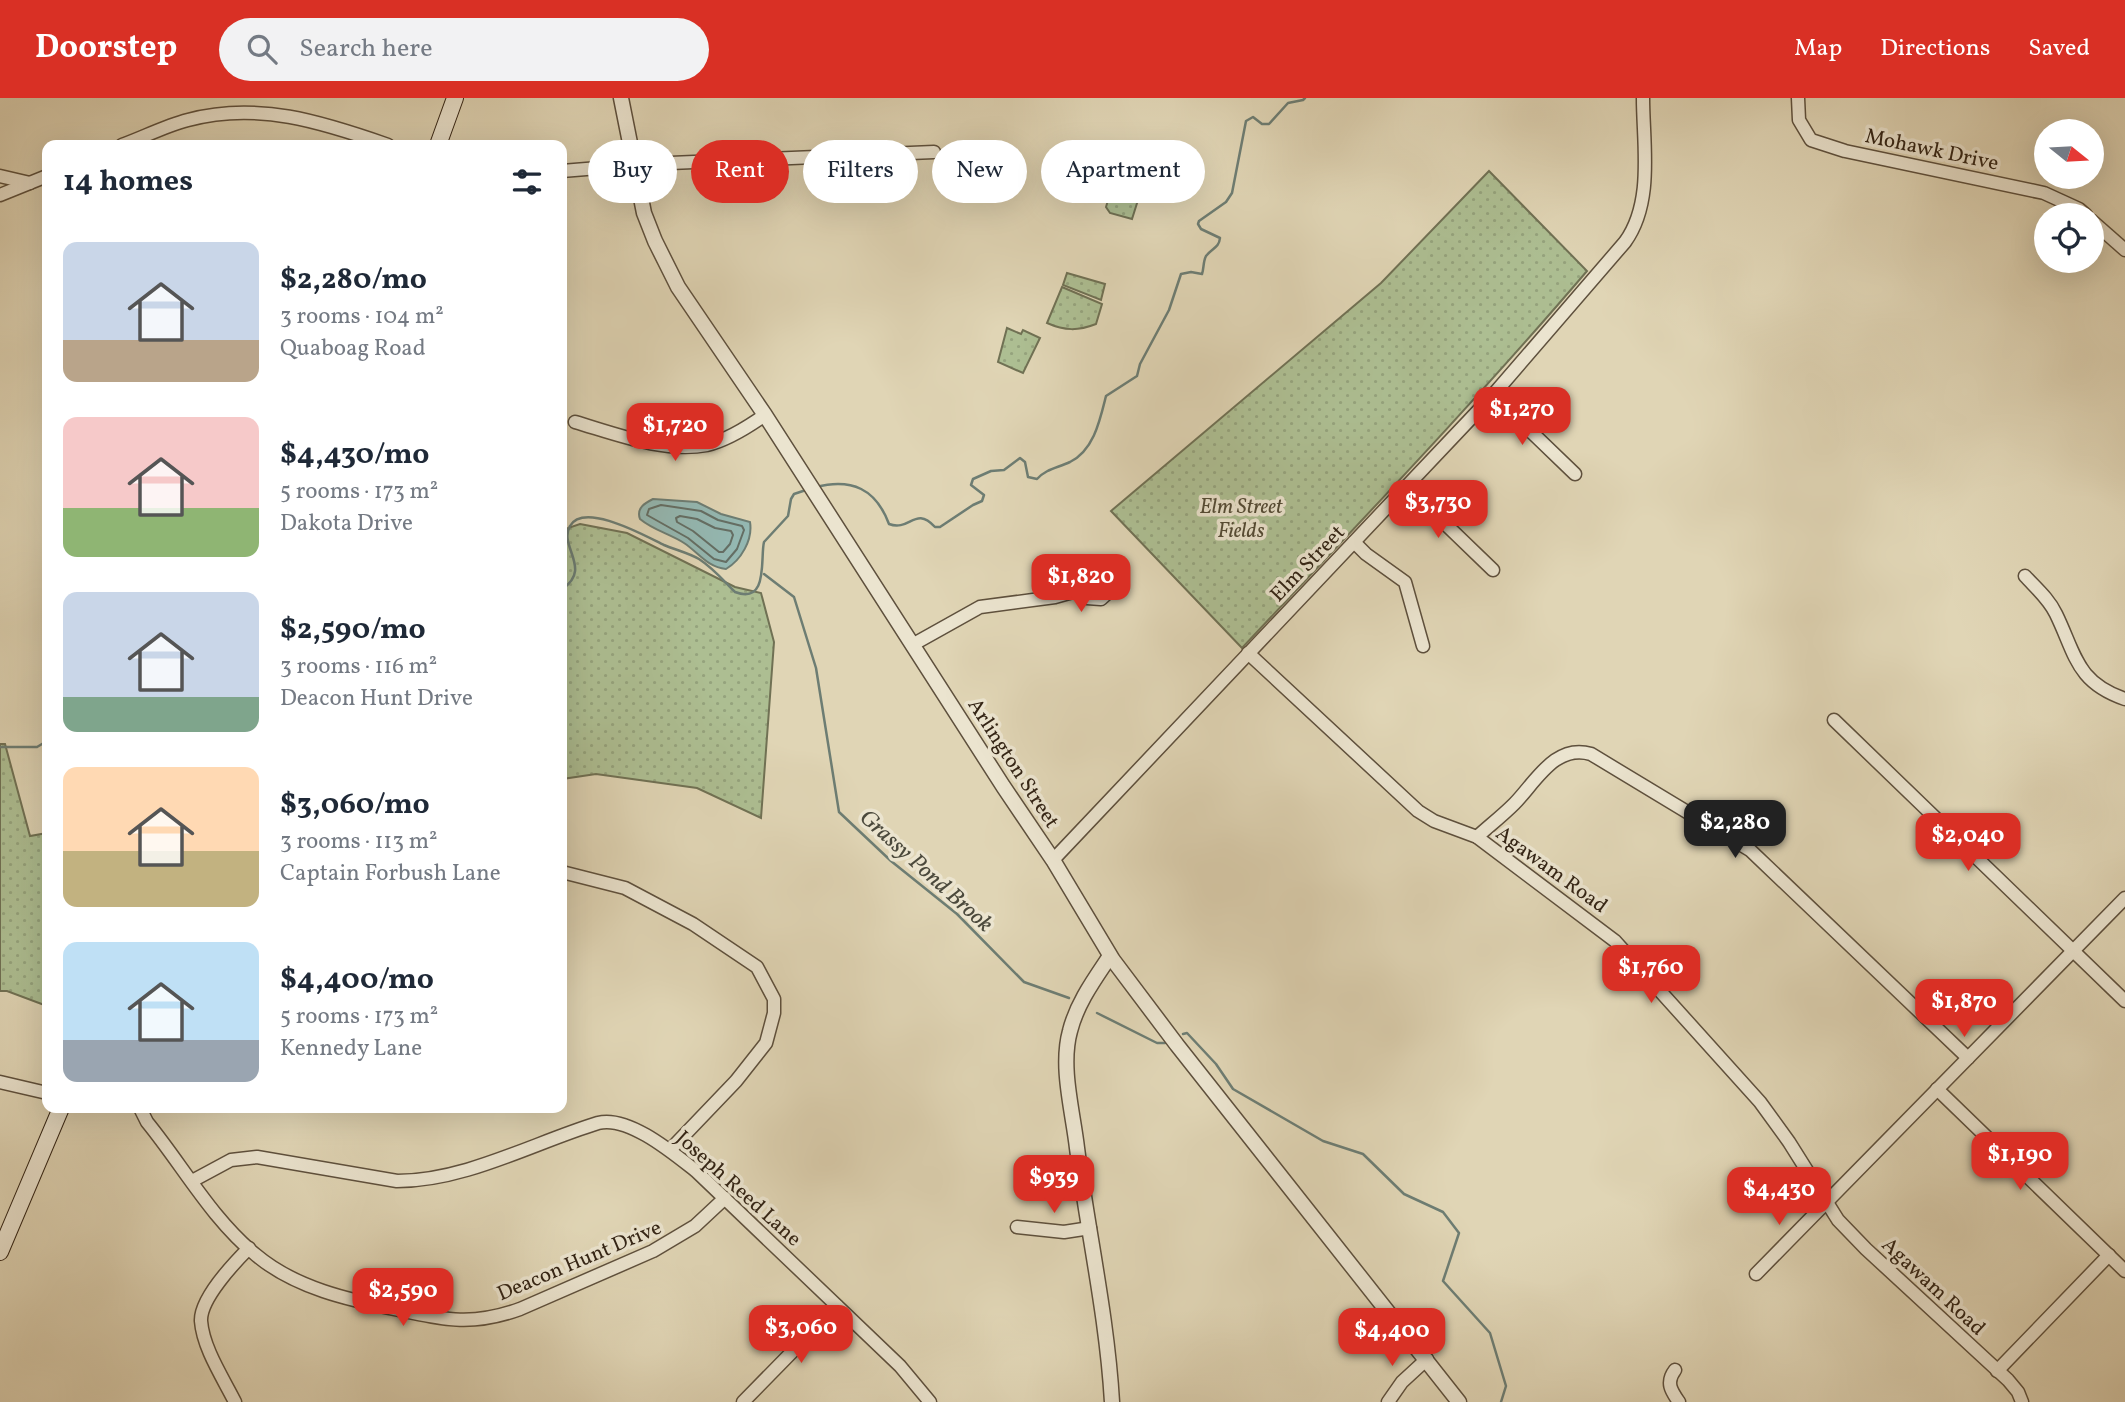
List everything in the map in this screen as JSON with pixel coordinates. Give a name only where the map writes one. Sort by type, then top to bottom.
[{"type":"main road","points":[[440,140],[455,98]]},
{"type":"main road","points":[[0,1252],[59,1113]]},
{"type":"street","name":"Arlington Street","points":[[621,98],[629,140]]},
{"type":"street","name":"Elm Street","points":[[1053,860],[1493,395],[1616,253],[1634,226],[1641,208],[1643,98]]},
{"type":"street","name":"Mohawk Drive","points":[[1798,98],[1799,120],[1811,140],[1845,150],[2043,193],[2066,203]]},
{"type":"street","points":[[135,140],[185,120],[229,112],[307,119],[372,140]]},
{"type":"street","points":[[677,163],[932,152]]},
{"type":"street","points":[[567,171],[588,169]]},
{"type":"street","points":[[0,176],[30,183]]},
{"type":"street","points":[[0,195],[42,178]]},
{"type":"street","name":"Arlington Street","points":[[642,203],[673,277],[1053,860],[1110,956],[1459,1402]]},
{"type":"street","points":[[2104,231],[2125,250]]},
{"type":"street","points":[[1493,395],[1575,474]]},
{"type":"street","points":[[575,422],[657,444],[683,447],[709,444],[727,438],[765,415]]},
{"type":"street","points":[[1407,487],[1493,570]]},
{"type":"street","points":[[1354,542],[1405,582],[1423,646]]},
{"type":"street","points":[[2025,576],[2049,603],[2081,670],[2109,692],[2125,699]]},
{"type":"street","points":[[912,645],[980,607],[1055,597],[1080,590]]},
{"type":"street","name":"Agawam Road","points":[[1248,653],[1418,811],[1434,821],[1477,837],[1604,931],[1626,952],[1760,1102],[1789,1142],[1826,1203],[1866,1249],[2013,1386],[2022,1402]]},
{"type":"street","points":[[1834,720],[2125,1001]]},
{"type":"street","points":[[1477,837],[1514,804],[1553,761],[1571,752],[1583,751],[1591,754],[1750,850],[1968,1058]]},
{"type":"street","points":[[567,873],[625,888],[693,925],[757,967],[774,999],[774,1013],[766,1044],[736,1081],[670,1150]]},
{"type":"street","points":[[1756,1274],[2125,898]]},
{"type":"street","points":[[1110,956],[1086,993],[1069,1033],[1069,1094],[1108,1348],[1112,1402]]},
{"type":"street","points":[[0,1082],[42,1092]]},
{"type":"street","points":[[1937,1089],[2125,1271]]},
{"type":"street","name":"Deacon Hunt Drive","points":[[142,1113],[221,1220],[249,1248],[281,1272],[339,1296],[419,1315],[473,1321],[520,1309],[653,1251],[688,1231],[725,1198]]},
{"type":"street","name":"Joseph Reed Lane","points":[[192,1181],[231,1160],[257,1157],[397,1181],[418,1181],[488,1164],[608,1120],[641,1133],[670,1150],[725,1198],[900,1366],[930,1402]]},
{"type":"street","points":[[1017,1227],[1064,1233],[1090,1228]]},
{"type":"street","points":[[235,1402],[209,1348],[201,1319],[207,1300],[215,1288],[249,1248]]},
{"type":"street","points":[[1997,1371],[2109,1255]]},
{"type":"street","points":[[743,1402],[837,1306]]},
{"type":"street","points":[[1388,1402],[1402,1382],[1427,1359]]},
{"type":"street","points":[[1675,1370],[1669,1384],[1671,1392],[1679,1402]]},
{"type":"green space","name":"Elm Street Fields","points":[[1489,171],[1587,271],[1460,415],[1242,648],[1111,511],[1381,283]]},
{"type":"green space","points":[[1107,203],[1137,203],[1132,219],[1110,213],[1106,207]]},
{"type":"green space","points":[[1067,273],[1105,284],[1101,300],[1063,285]]},
{"type":"green space","points":[[1062,287],[1102,304],[1096,324],[1072,329],[1047,323]]},
{"type":"green space","points":[[1007,328],[1021,334],[1023,330],[1040,338],[1023,373],[998,362]]},
{"type":"green space","points":[[580,524],[627,533],[735,587],[761,593],[774,642],[761,818],[697,788],[596,774],[567,778],[568,528]]},
{"type":"green space","points":[[0,744],[5,744],[30,836],[42,834],[42,1004],[0,991]]},
{"type":"water","points":[[653,499],[697,502],[721,514],[750,522],[750,536],[745,549],[726,569],[714,566],[684,543],[640,519],[640,509]]},
{"type":"waterway","points":[[816,487],[841,484],[861,489],[877,502],[889,524],[902,525],[922,518],[935,527],[940,527],[982,501],[984,495],[971,485],[973,479],[991,471],[1004,470],[1020,458],[1025,462],[1028,477],[1037,479],[1078,457],[1095,434],[1106,396],[1137,376],[1140,364],[1169,310],[1181,274],[1202,274],[1206,256],[1218,244],[1220,238],[1201,229],[1198,224],[1226,202],[1232,193],[1246,121],[1253,117],[1262,124],[1269,124],[1288,103],[1305,98]]},
{"type":"waterway","points":[[567,534],[577,519],[588,517],[616,523],[699,559],[735,592],[746,594],[753,592],[761,578],[764,542],[788,516],[794,494],[806,490]]},
{"type":"waterway","points":[[567,534],[575,574],[567,585]]},
{"type":"waterway","name":"Grassy Pond Brook","points":[[764,574],[794,597],[816,668],[839,812],[891,861],[957,914],[1024,982],[1069,998]]},
{"type":"waterway","points":[[0,747],[37,747],[42,744]]},
{"type":"waterway","name":"Grassy Pond Brook","points":[[1097,1013],[1157,1043],[1165,1043]]},
{"type":"waterway","name":"Grassy Pond Brook","points":[[1183,1034],[1187,1033],[1216,1064],[1233,1089],[1323,1141],[1363,1154],[1404,1194],[1443,1212],[1459,1233],[1443,1281],[1490,1333],[1506,1386],[1501,1402]]}]
